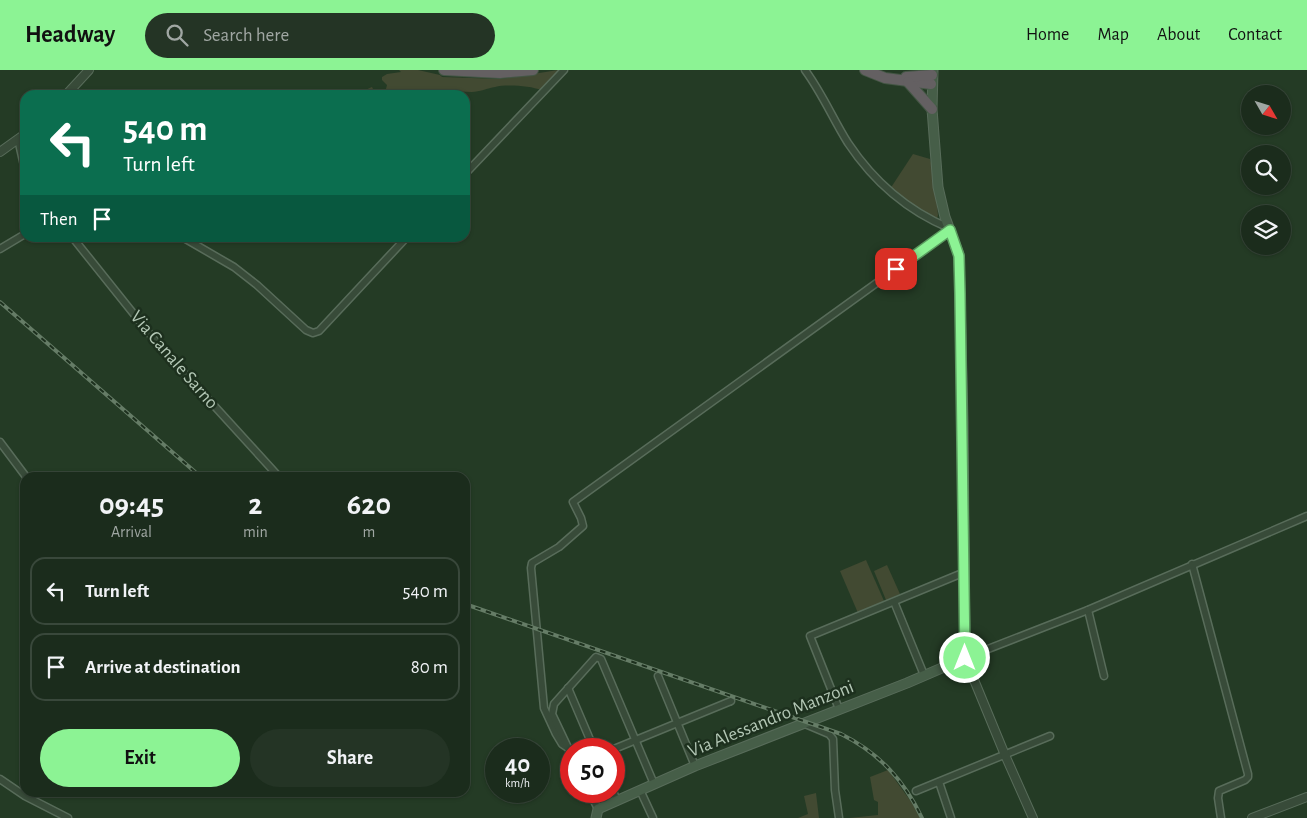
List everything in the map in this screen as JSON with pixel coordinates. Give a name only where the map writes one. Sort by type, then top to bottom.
[{"type":"highway","points":[[444,70],[500,73],[533,70]]},
{"type":"highway","points":[[864,70],[876,76],[894,79],[911,76],[932,76]]},
{"type":"highway","points":[[911,76],[932,109]]},
{"type":"main road","points":[[932,76],[932,109],[938,187],[945,217],[959,256],[965,658]]},
{"type":"main road","name":"Via Alessandro Manzoni","points":[[625,797],[695,766],[965,658]]},
{"type":"main road","name":"Via Alessandro Manzoni","points":[[597,814],[613,803]]},
{"type":"street","points":[[71,90],[89,70]]},
{"type":"street","points":[[470,169],[564,70]]},
{"type":"street","points":[[560,741],[544,708],[531,568],[532,563],[560,547],[582,526],[581,518],[573,502],[950,229],[911,209],[874,177],[848,143],[820,92],[805,70]]},
{"type":"street","points":[[0,152],[20,141]]},
{"type":"street","points":[[0,249],[20,237]]},
{"type":"street","name":"Via Canale Sarno","points":[[76,242],[157,343],[275,472]]},
{"type":"street","points":[[191,242],[234,267],[257,285],[306,330],[313,333],[319,331],[402,242]]},
{"type":"street","points":[[0,442],[22,472]]},
{"type":"street","points":[[1033,818],[1004,755],[965,658],[1088,610],[1307,516]]},
{"type":"street","points":[[1192,564],[1248,774],[1245,780],[1219,791],[1218,798],[1221,818]]},
{"type":"street","points":[[839,709],[810,636],[965,572]]},
{"type":"street","points":[[895,604],[924,675]]},
{"type":"street","points":[[1088,610],[1104,676]]},
{"type":"street","points":[[564,738],[552,714],[554,704],[596,657],[601,659],[654,784]]},
{"type":"street","points":[[658,676],[695,766]]},
{"type":"street","points":[[568,688],[589,738]]},
{"type":"street","points":[[625,744],[731,701]]},
{"type":"street","points":[[802,723],[829,734],[832,739],[838,818]]},
{"type":"street","points":[[916,792],[1050,736]]},
{"type":"street","points":[[0,778],[20,792]]},
{"type":"street","points":[[939,782],[952,818]]},
{"type":"street","points":[[640,790],[652,818]]},
{"type":"street","points":[[27,797],[68,818]]},
{"type":"street","points":[[1252,818],[1307,797]]},
{"type":"green space","points":[[399,70],[418,70],[442,77],[501,79],[558,70],[541,90],[505,86],[475,92],[470,92],[470,90],[386,90],[387,85],[382,80],[382,77],[387,74],[401,72]]},
{"type":"green space","points":[[913,154],[930,159],[933,171],[937,219],[915,209],[890,189]]},
{"type":"green space","points":[[866,560],[884,601],[858,613],[840,571]]},
{"type":"green space","points":[[887,565],[900,594],[886,600],[874,571]]},
{"type":"green space","points":[[888,770],[912,803],[920,818],[849,818],[878,815],[878,802],[874,800],[870,777]]},
{"type":"green space","points":[[816,793],[819,818],[798,818],[808,814],[804,796]]},
{"type":"railway","points":[[0,302],[195,472]]},
{"type":"railway","points":[[470,606],[841,734],[867,750],[889,769],[907,792],[922,818]]},
{"type":"route","points":[[896,269],[950,230],[959,256],[963,422],[965,658]]}]
